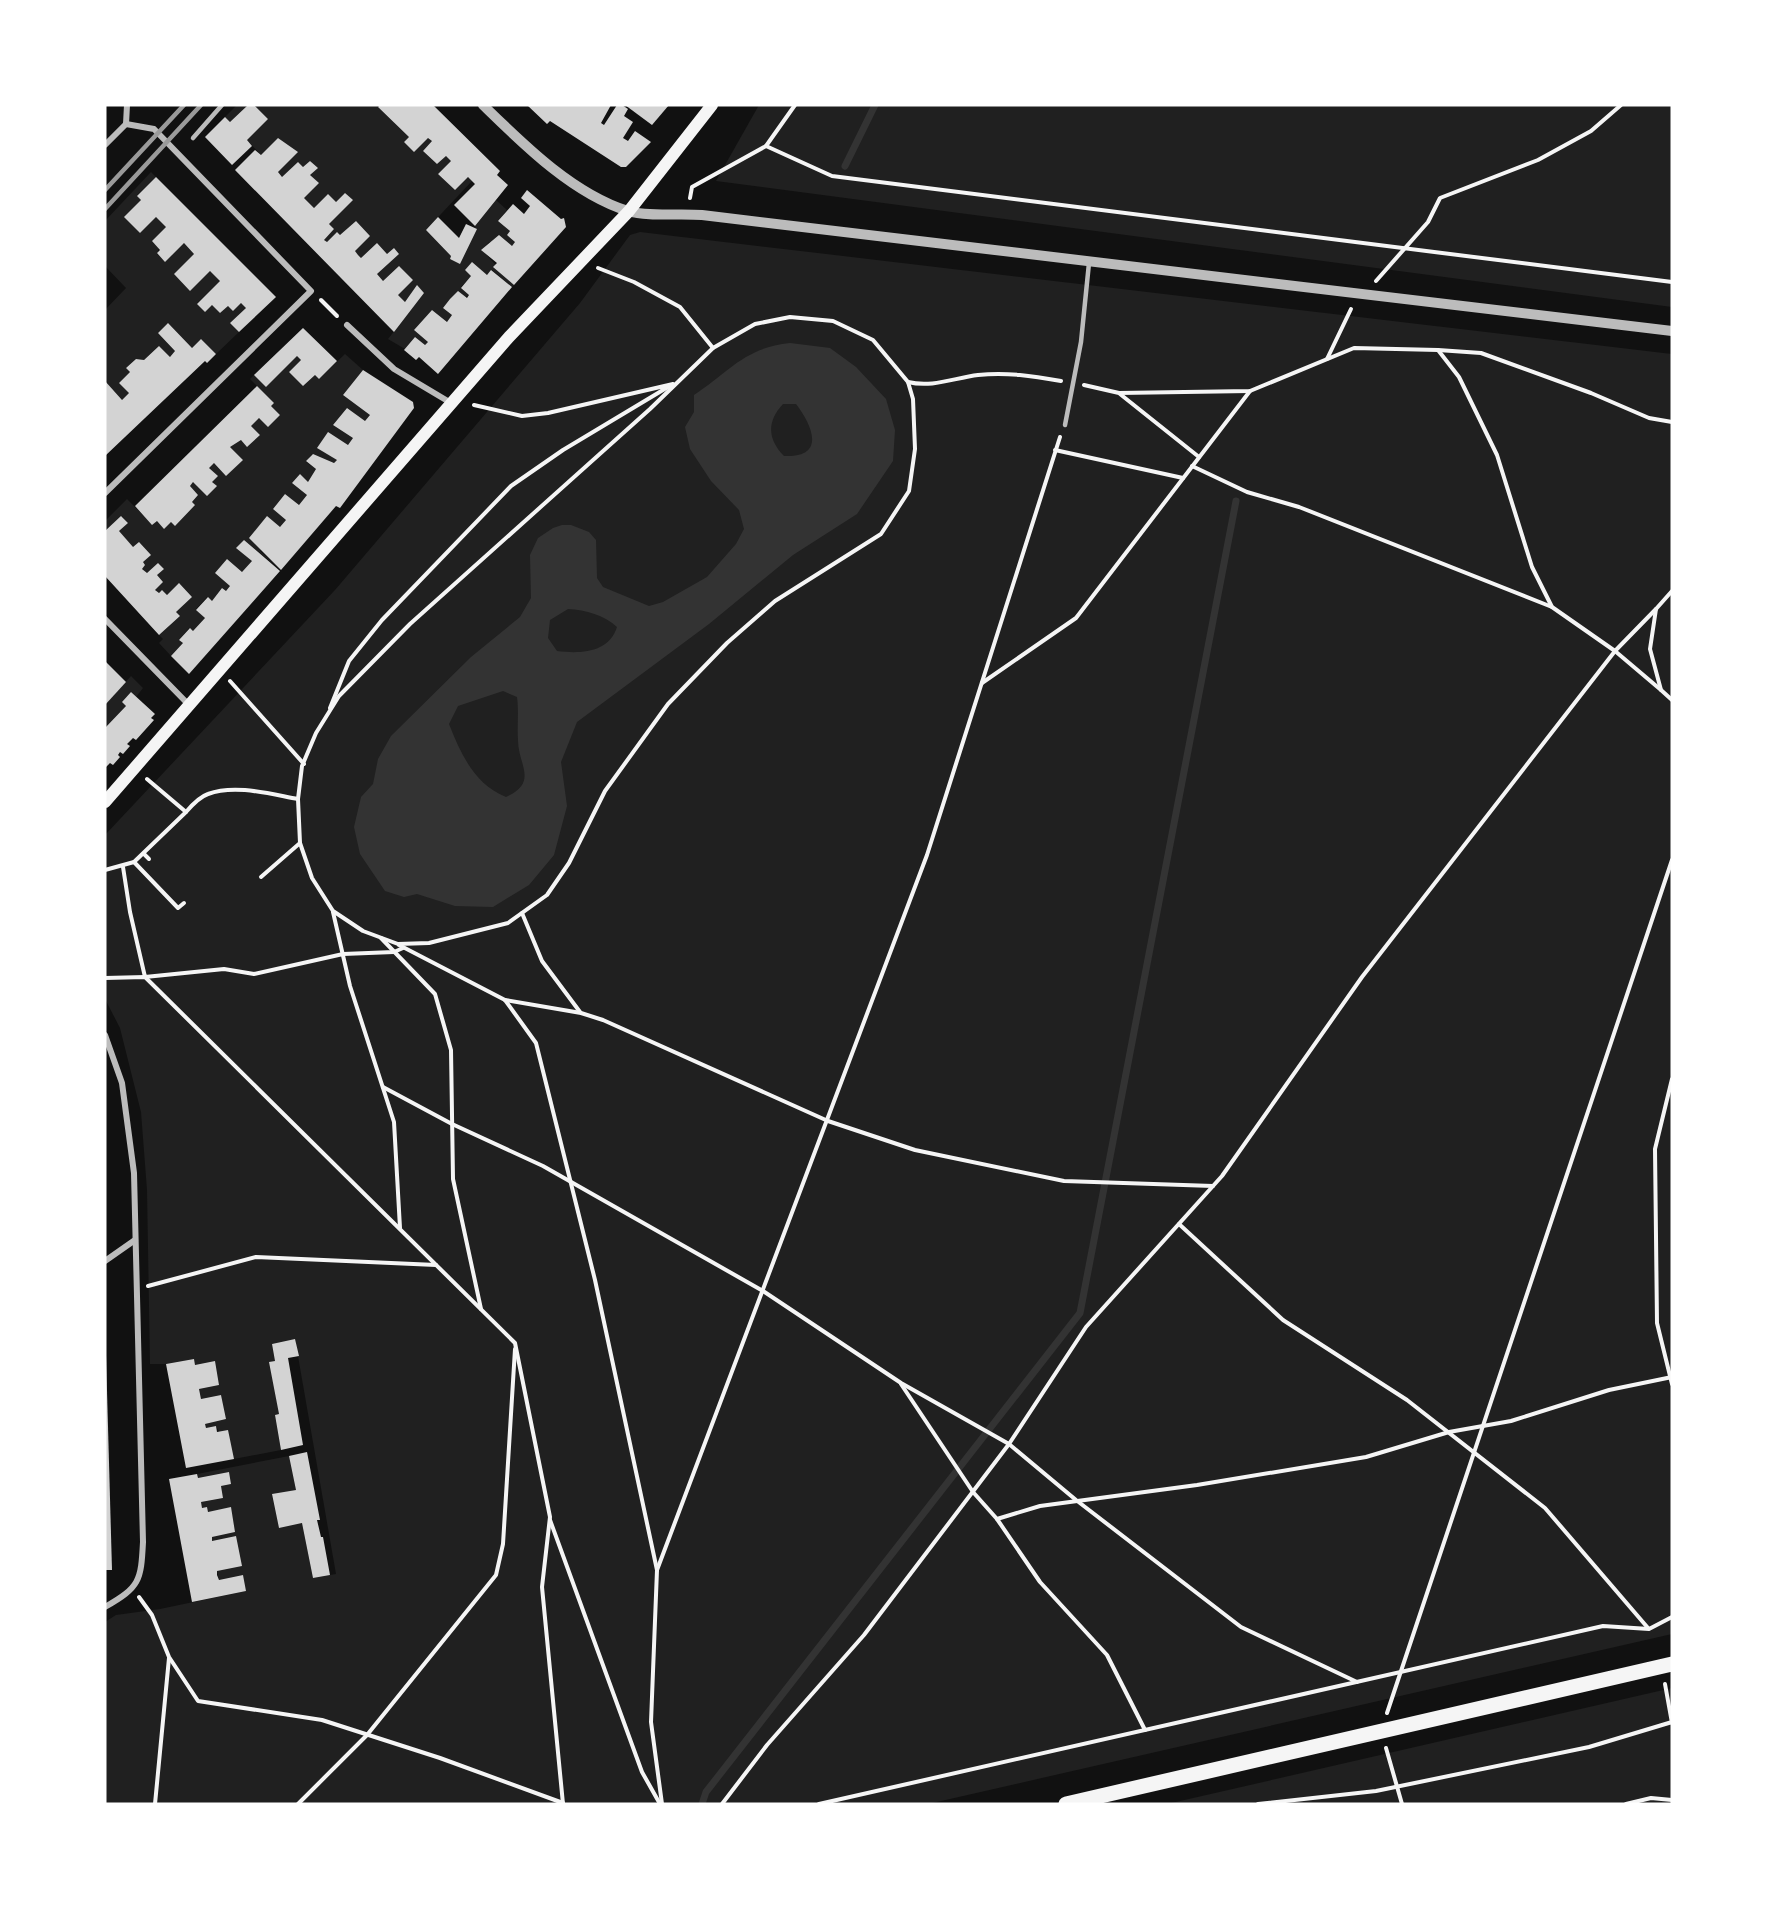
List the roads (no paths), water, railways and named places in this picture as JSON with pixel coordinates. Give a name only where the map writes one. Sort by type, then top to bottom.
[{"type":"main road","points":[[105,802],[509,337],[629,211],[712,105]]},
{"type":"main road","points":[[1066,1804],[1667,1665]]},
{"type":"street","points":[[105,145],[126,124],[127,105]]},
{"type":"street","points":[[483,105],[556,171],[578,187],[629,211],[702,215],[1672,331]]},
{"type":"street","points":[[105,493],[311,291],[154,129],[126,124]]},
{"type":"street","points":[[346,325],[394,369],[452,404]]},
{"type":"street","points":[[105,619],[190,706]]},
{"type":"street","points":[[105,1035],[122,1083],[135,1173],[143,1542],[141,1575],[133,1587],[105,1607]]},
{"type":"street","points":[[105,1261],[135,1240]]},
{"type":"lane","points":[[193,138],[222,105]]},
{"type":"lane","points":[[1065,425],[1081,342],[1089,260]]},
{"type":"waterway","points":[[845,166],[875,105]]},
{"type":"waterway","points":[[702,1804],[706,1792],[1080,1313],[1236,501]]},
{"type":"railway","points":[[105,190],[184,105]]},
{"type":"railway","points":[[105,209],[201,105]]}]
